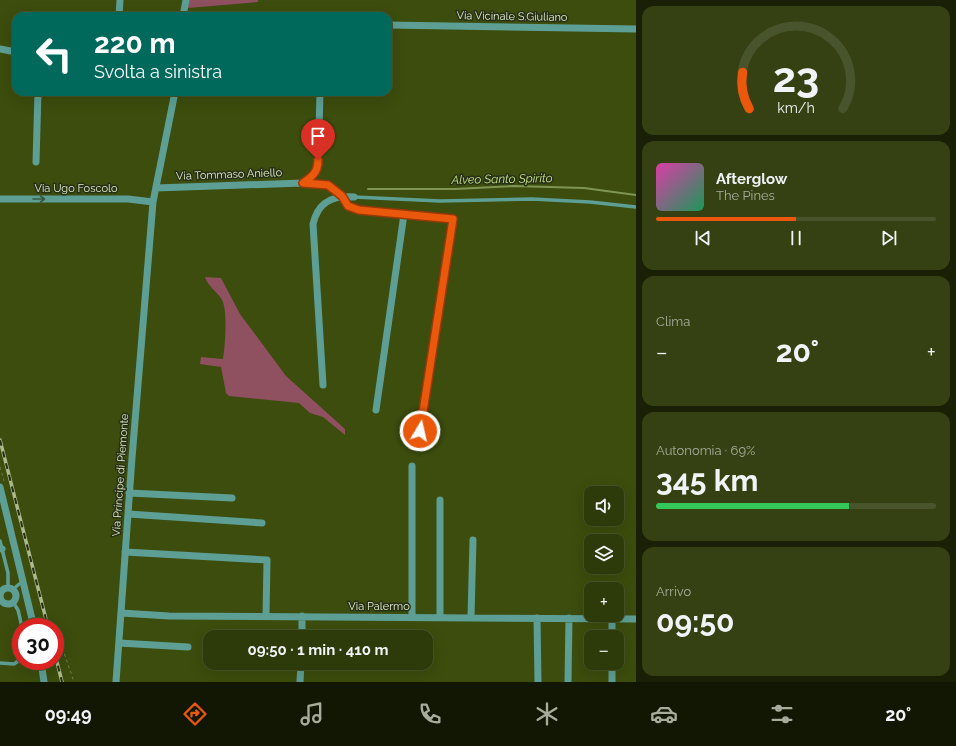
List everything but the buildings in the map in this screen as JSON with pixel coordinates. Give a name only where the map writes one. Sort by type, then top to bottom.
[{"type":"street","points":[[119,12],[120,0]]},
{"type":"street","points":[[184,12],[186,0]]},
{"type":"street","name":"Via Vicinale S.Giuliano","points":[[392,25],[636,30]]},
{"type":"street","points":[[0,49],[12,51]]},
{"type":"street","points":[[36,162],[38,96]]},
{"type":"street","name":"Via Principe di Piemonte","points":[[116,682],[122,613],[129,493],[153,202],[174,96]]},
{"type":"street","points":[[303,183],[318,169],[320,96]]},
{"type":"street","name":"Via Tommaso Aniello","points":[[156,188],[303,183],[328,185],[342,196],[348,206],[359,210],[453,219],[418,446]]},
{"type":"street","points":[[323,385],[313,224],[315,214],[323,205],[334,197],[342,196],[354,198]]},
{"type":"street","name":"Via Ugo Foscolo","points":[[0,199],[128,199],[153,202]]},
{"type":"street","points":[[376,410],[404,214]]},
{"type":"street","points":[[412,466],[412,617]]},
{"type":"street","points":[[0,487],[32,618]]},
{"type":"street","points":[[129,493],[232,498]]},
{"type":"street","points":[[440,500],[440,617]]},
{"type":"street","points":[[128,514],[262,523]]},
{"type":"street","points":[[470,617],[473,540]]},
{"type":"street","points":[[125,552],[267,560],[266,616]]},
{"type":"street","points":[[14,600],[10,589],[2,592],[1,599],[6,604],[14,600],[28,598]]},
{"type":"street","name":"Via Palermo","points":[[122,613],[169,616],[584,618]]},
{"type":"street","points":[[302,616],[302,630]]},
{"type":"street","points":[[537,618],[538,682]]},
{"type":"street","points":[[568,682],[569,618]]},
{"type":"street","name":"Via Palermo","points":[[624,619],[636,619]]},
{"type":"street","points":[[119,643],[188,647]]},
{"type":"street","points":[[42,670],[44,682]]},
{"type":"street","points":[[300,682],[301,670]]},
{"type":"street","points":[[612,670],[612,682]]},
{"type":"lane","points":[[354,198],[440,201],[532,199],[590,202],[636,207]]},
{"type":"lane","points":[[0,541],[8,573],[10,589],[23,581]]},
{"type":"lane","points":[[14,600],[20,618]]},
{"type":"lane","points":[[0,663],[12,664]]},
{"type":"path","points":[[64,653],[74,682]]},
{"type":"shaded area","points":[[189,0],[258,0],[258,2],[188,8]]},
{"type":"shaded area","points":[[205,277],[221,278],[240,314],[286,376],[345,429],[345,435],[323,417],[310,413],[299,403],[229,396],[226,393],[221,367],[200,364],[201,357],[223,359],[225,338],[224,305],[220,297],[208,284]]},
{"type":"waterway","name":"Alveo Santo Spirito","points":[[368,189],[455,189],[514,186],[584,188],[636,195]]},
{"type":"railway","points":[[0,440],[46,618]]},
{"type":"railway","points":[[59,670],[62,682]]},
{"type":"route","points":[[318,160],[318,169],[303,183],[328,185],[342,196],[348,206],[359,210],[453,219],[420,431]]}]
